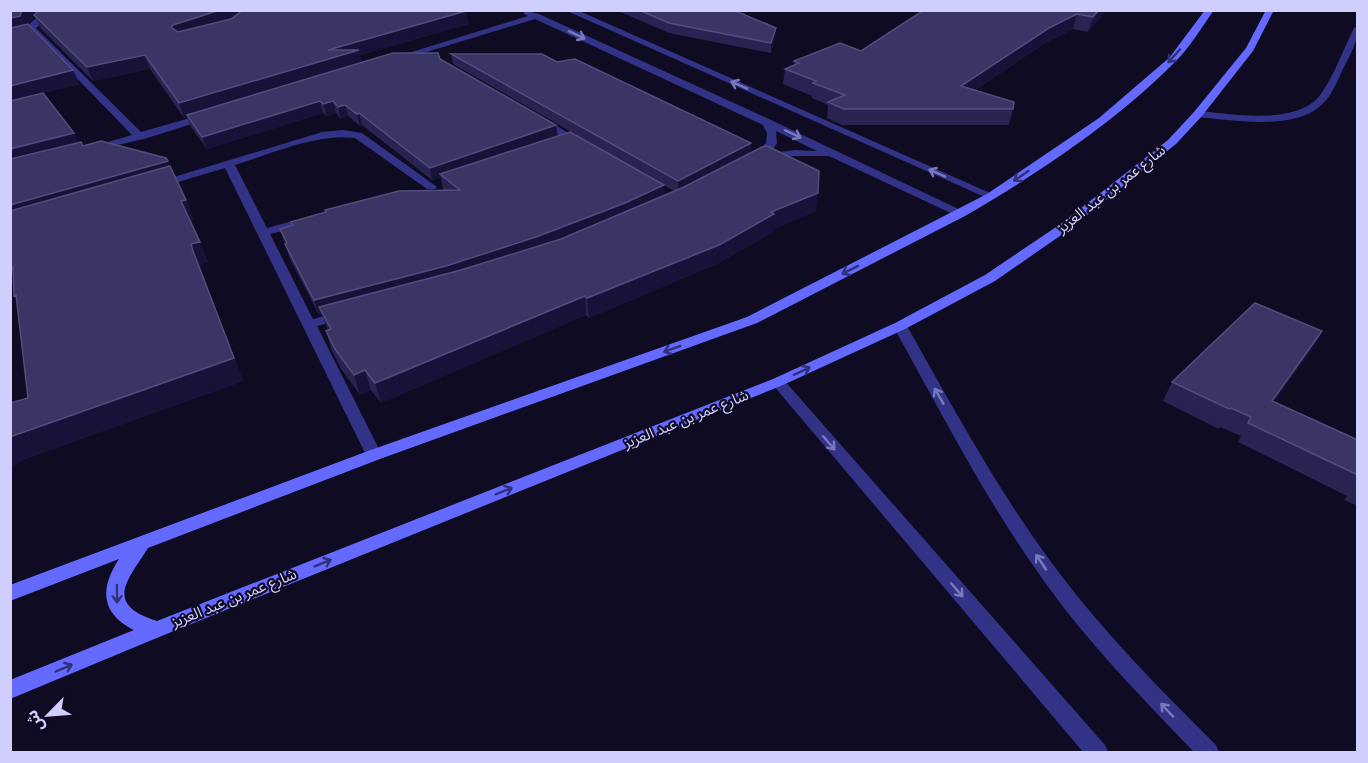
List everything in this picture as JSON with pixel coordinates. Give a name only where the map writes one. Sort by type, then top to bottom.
[{"type":"street","points":[[74,10],[42,18],[33,24],[32,33],[140,137]]},
{"type":"street","points":[[524,10],[961,213]]},
{"type":"street","points":[[569,10],[991,196]]},
{"type":"street","points":[[10,593],[374,456],[752,320],[991,196],[1103,120],[1173,59],[1210,10]]},
{"type":"street","name":"شارع عمر بن عبد العزيز","points":[[10,690],[777,382],[900,326],[990,278],[1066,226],[1172,142],[1198,114],[1250,49],[1270,10]]},
{"type":"street","points":[[382,63],[536,16]]},
{"type":"street","points":[[1198,114],[1280,117],[1298,114],[1313,108],[1323,99],[1354,43],[1358,28]]},
{"type":"street","points":[[86,151],[216,113]]},
{"type":"street","points":[[533,116],[566,141],[591,150]]},
{"type":"street","points":[[765,121],[772,129],[774,137],[772,145],[752,162],[795,153],[836,154]]},
{"type":"street","points":[[142,190],[326,134],[358,135],[431,187]]},
{"type":"street","points":[[229,164],[374,456]]},
{"type":"street","points":[[264,232],[323,218]]},
{"type":"street","points":[[309,324],[352,313]]},
{"type":"street","points":[[900,326],[998,498],[1052,577],[1127,668],[1208,753]]},
{"type":"street","points":[[777,382],[1097,753]]},
{"type":"street","points":[[142,544],[128,558],[118,574],[115,590],[117,605],[125,617],[139,625],[158,629]]},
{"type":"building","points":[[10,10],[22,10],[20,16],[10,18]]},
{"type":"building","points":[[40,10],[220,10],[171,27],[178,32],[231,19],[243,10],[466,11],[328,50],[359,50],[179,103],[145,55],[87,67],[34,15]]},
{"type":"building","points":[[639,10],[733,10],[776,28],[771,43],[669,23]]},
{"type":"building","points":[[924,10],[1099,10],[1093,17],[1077,14],[1049,28],[961,86],[1014,102],[1013,109],[844,109],[828,102],[845,95],[785,69],[799,63],[794,61],[840,43],[861,51]]},
{"type":"building","points":[[28,24],[73,70],[10,86],[10,28]]},
{"type":"building","points":[[393,53],[438,53],[440,59],[556,125],[430,168],[359,113],[357,114],[345,105],[338,107],[333,101],[323,104],[320,101],[202,137],[187,115]]},
{"type":"building","points":[[451,54],[542,54],[557,62],[575,59],[751,143],[678,181]]},
{"type":"building","points":[[43,93],[74,133],[10,149],[10,101]]},
{"type":"building","points":[[570,132],[664,185],[625,203],[536,237],[446,266],[314,300],[285,244],[287,243],[280,229],[293,225],[291,222],[326,212],[325,210],[399,191],[460,190],[440,174]]},
{"type":"building","points":[[101,141],[166,158],[168,161],[10,205],[10,159],[81,142],[83,146]]},
{"type":"building","points":[[767,146],[819,171],[818,193],[771,212],[774,214],[719,245],[587,298],[585,296],[375,383],[365,370],[354,375],[335,349],[326,331],[331,329],[319,307],[461,270],[561,239],[684,187]]},
{"type":"building","points":[[170,166],[186,200],[181,201],[200,242],[191,244],[193,251],[234,358],[10,437],[10,403],[28,398],[16,295],[14,296],[13,267],[10,268],[10,211]]},
{"type":"building","points":[[1255,303],[1322,331],[1272,401],[1358,440],[1358,475],[1248,423],[1251,417],[1172,382]]}]
